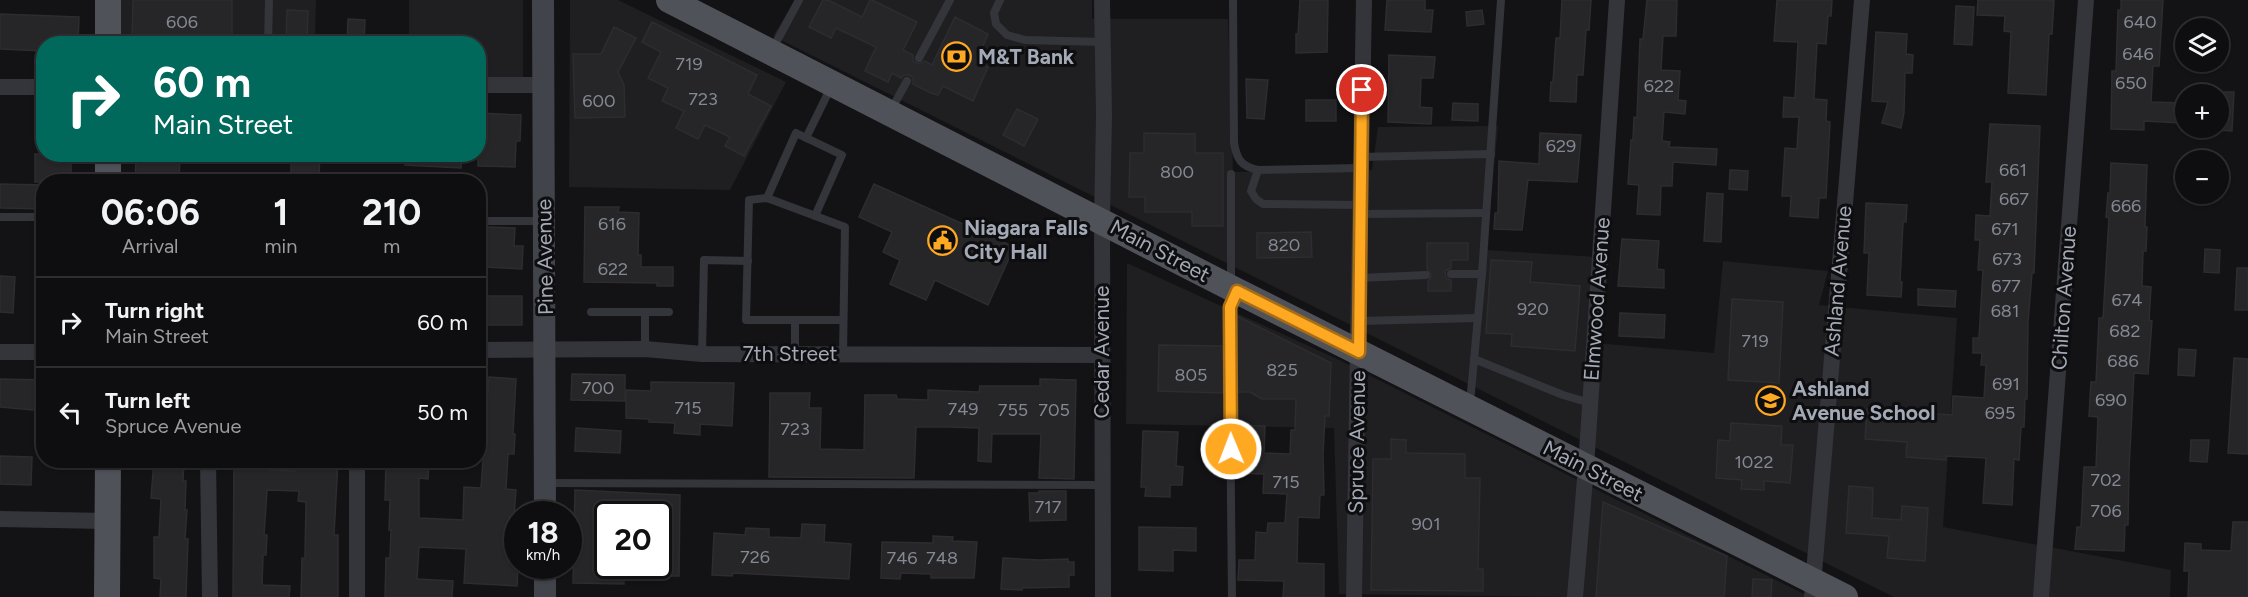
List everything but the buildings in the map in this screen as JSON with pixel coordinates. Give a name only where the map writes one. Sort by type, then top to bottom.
[{"type":"main road","points":[[108,0],[108,36]]},
{"type":"main road","name":"Pine Avenue","points":[[543,0],[545,501]]},
{"type":"main road","name":"Main Street","points":[[669,0],[694,9],[890,114],[1586,467],[1813,589],[1845,597]]},
{"type":"main road","points":[[107,597],[108,468]]},
{"type":"main road","points":[[545,579],[545,597]]},
{"type":"street","name":"Cedar Avenue","points":[[1102,0],[1103,597]]},
{"type":"street","name":"Spruce Avenue","points":[[1354,597],[1364,0]]},
{"type":"street","name":"Elmwood Avenue","points":[[1575,597],[1586,467],[1617,0]]},
{"type":"street","name":"Ashland Avenue","points":[[1813,589],[1862,0]]},
{"type":"street","name":"Chilton Avenue","points":[[2041,597],[2086,0]]},
{"type":"street","points":[[486,85],[543,85]]},
{"type":"street","points":[[0,87],[36,87]]},
{"type":"street","name":"7th Street","points":[[486,350],[645,349],[702,354],[1102,355]]},
{"type":"street","points":[[0,352],[36,352]]},
{"type":"street","points":[[208,468],[210,597]]},
{"type":"street","points":[[357,468],[357,597]]},
{"type":"street","points":[[0,519],[108,521]]},
{"type":"lane","points":[[268,36],[269,0]]},
{"type":"lane","points":[[771,52],[799,0]]},
{"type":"lane","points":[[919,58],[950,0]]},
{"type":"lane","points":[[1000,0],[994,13],[996,24],[1007,35],[1025,40],[1103,42]]},
{"type":"lane","points":[[1233,0],[1234,143],[1237,157],[1245,167],[1258,170],[1491,154]]},
{"type":"lane","points":[[1470,409],[1501,0]]},
{"type":"lane","points":[[890,114],[907,81]]},
{"type":"lane","points":[[806,138],[832,84]]},
{"type":"lane","points":[[767,198],[796,133],[842,155],[815,216]]},
{"type":"lane","points":[[1258,170],[1251,190],[1256,199],[1263,204],[1486,213]]},
{"type":"lane","points":[[1231,174],[1234,290],[1230,307],[1232,597]]},
{"type":"lane","points":[[843,320],[746,320],[749,200],[767,198],[845,227],[843,354]]},
{"type":"lane","points":[[0,217],[36,217]]},
{"type":"lane","points":[[486,220],[544,221]]},
{"type":"lane","points":[[702,354],[704,260],[748,261]]},
{"type":"lane","points":[[1360,278],[1426,274]]},
{"type":"lane","points":[[1451,274],[1482,274]]},
{"type":"lane","points":[[591,312],[669,312]]},
{"type":"lane","points":[[645,312],[645,349]]},
{"type":"lane","points":[[1360,321],[1478,318]]},
{"type":"lane","points":[[795,320],[795,354]]},
{"type":"lane","points":[[1474,359],[1563,395],[1590,403]]},
{"type":"lane","points":[[545,483],[1103,485]]},
{"type":"shaded area","points":[[121,0],[316,0],[315,36],[121,36]]},
{"type":"shaded area","points":[[409,0],[523,0],[523,81],[486,81],[486,36],[409,36]]},
{"type":"shaded area","points":[[570,0],[618,0],[786,82],[730,190],[569,187]]},
{"type":"shaded area","points":[[795,0],[1092,0],[1092,19],[1228,19],[1233,172],[1372,170],[1378,127],[1498,126],[1486,250],[1598,257],[1594,343],[1714,353],[1723,261],[1828,271],[1819,305],[1957,318],[1943,527],[2171,570],[2170,597],[1894,597],[773,36]]},
{"type":"shaded area","points":[[1127,263],[1337,359],[1804,594],[1804,597],[1339,594],[1334,428],[1126,424]]},
{"type":"place","name":"M&T Bank","points":[[957,57]]},
{"type":"place","name":"Niagara Falls City Hall","points":[[943,240]]},
{"type":"place","name":"Ashland Avenue School","points":[[1771,401]]},
{"type":"route","points":[[1231,449],[1230,307],[1237,291],[1359,352],[1362,90]]}]
